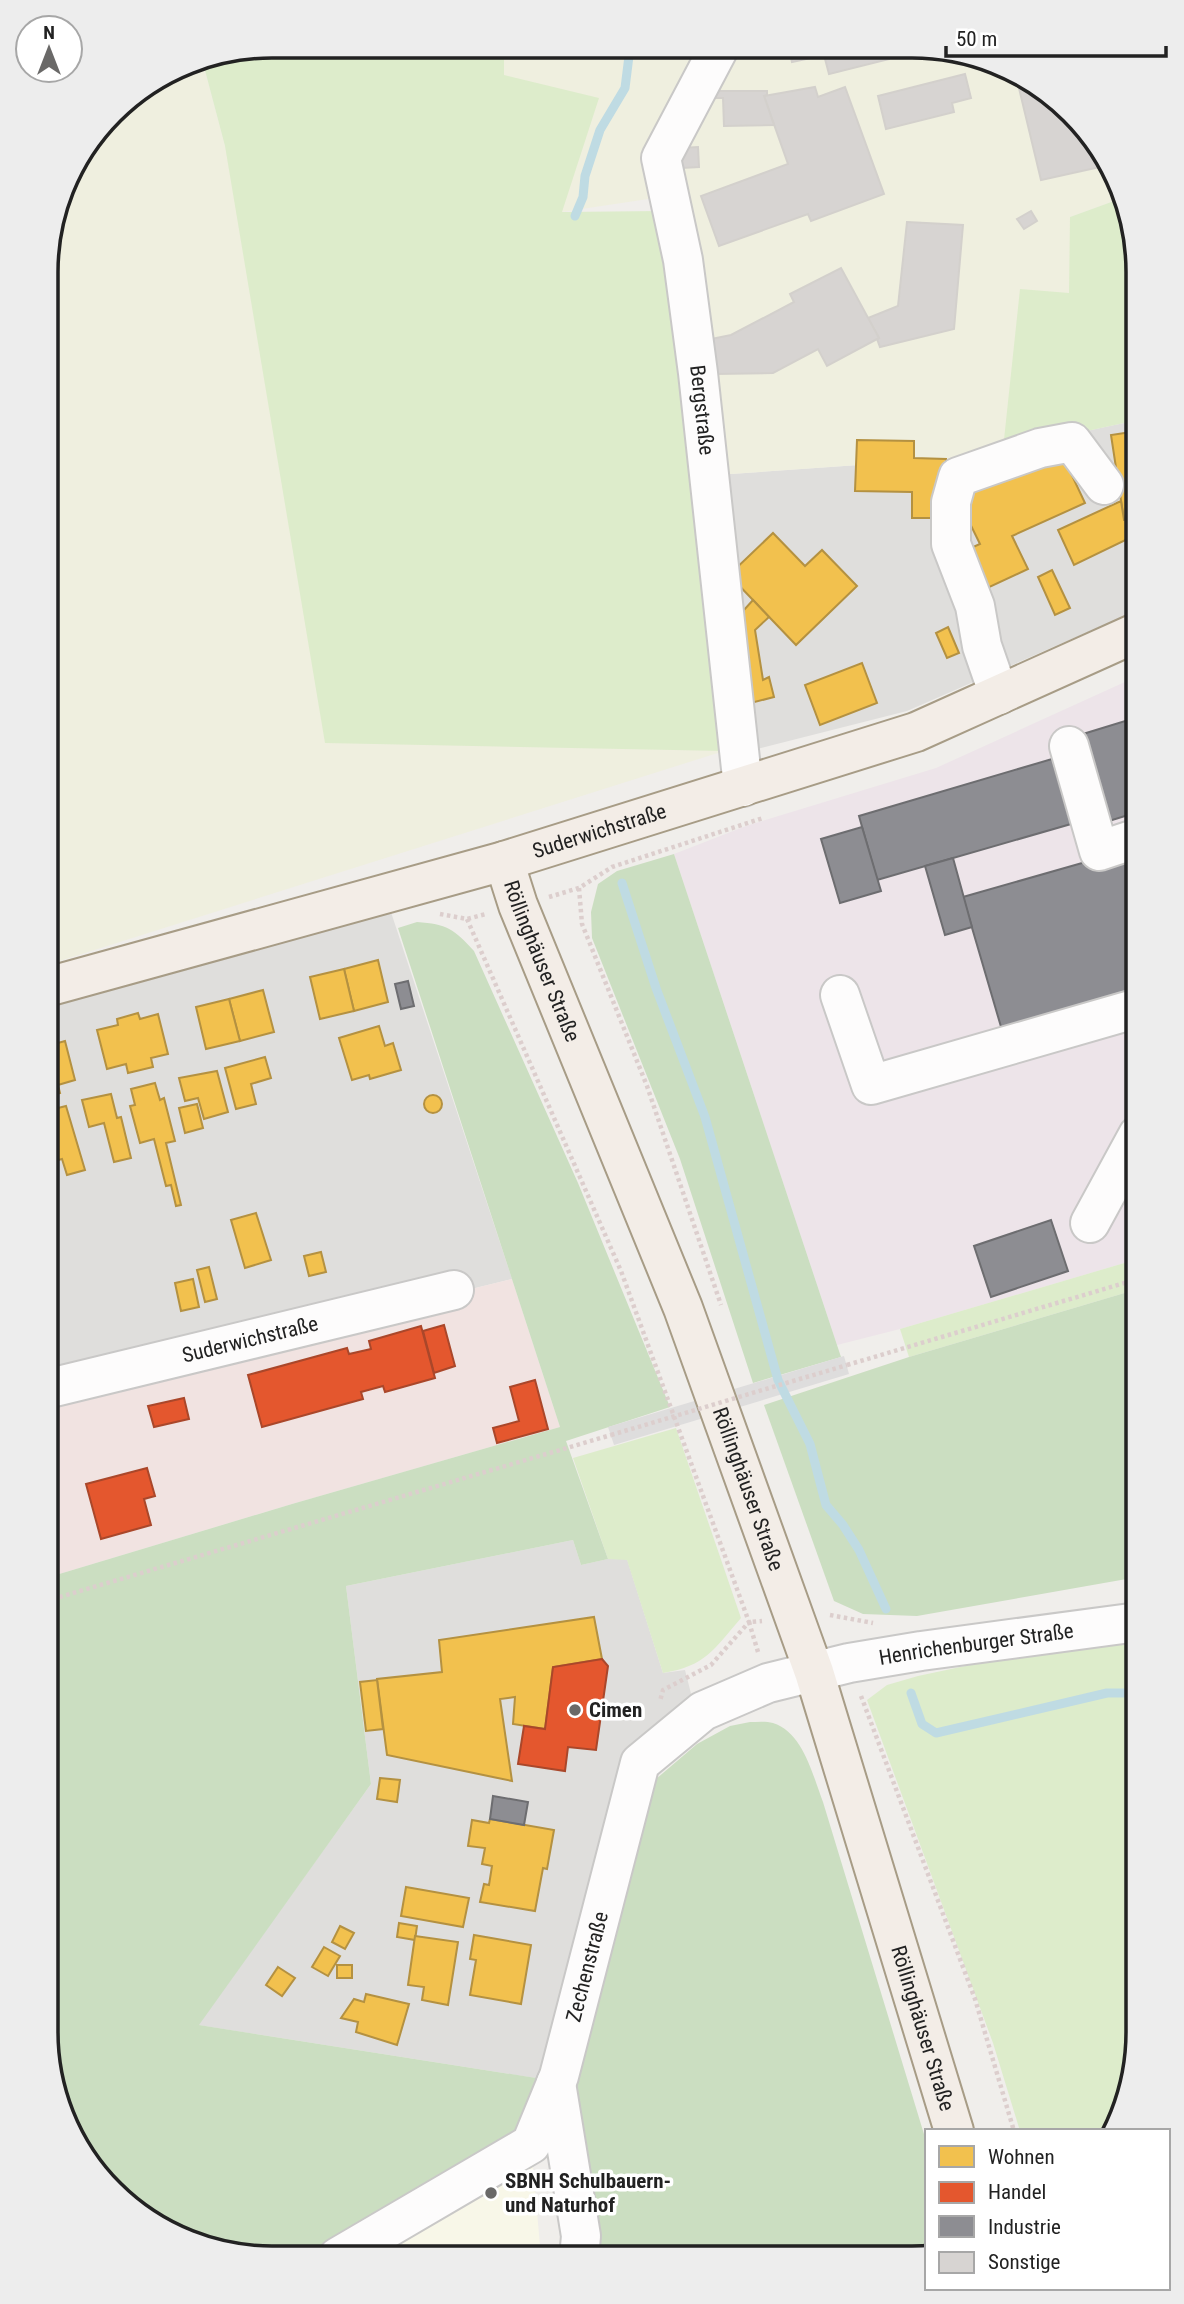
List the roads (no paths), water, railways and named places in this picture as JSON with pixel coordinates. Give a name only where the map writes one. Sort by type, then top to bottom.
[{"type":"main road","name":"Suderwichstraße","points":[[58,984],[504,861],[916,732],[1126,637]]},
{"type":"main road","name":"Röllinghäuser Straße","points":[[504,861],[518,905],[683,1308],[814,1672],[953,2129]]},
{"type":"street","name":"Bergstraße","points":[[714,58],[661,158],[683,260],[698,373],[743,787]]},
{"type":"street","points":[[999,695],[982,646],[975,606],[951,544],[951,502],[958,477],[1040,448],[1072,442],[1104,485]]},
{"type":"street","points":[[1069,746],[1098,850],[1126,842]]},
{"type":"street","points":[[840,995],[872,1085],[1126,1011]]},
{"type":"street","points":[[1090,1223],[1126,1157]]},
{"type":"street","name":"Suderwichstraße","points":[[58,1386],[454,1290]]},
{"type":"street","name":"Henrichenburger Straße","points":[[814,1672],[921,1651],[1126,1624]]},
{"type":"street","name":"Zechenstraße","points":[[357,2246],[531,2144],[559,2076],[639,1763],[703,1711],[768,1683],[814,1672]]},
{"type":"street","points":[[555,2081],[581,2236],[580,2246]]},
{"type":"waterway","points":[[575,216],[583,197],[585,176],[600,130],[625,88],[629,58]]},
{"type":"waterway","points":[[622,883],[656,988],[705,1117],[778,1380],[810,1444],[826,1505],[859,1550],[886,1609]]},
{"type":"waterway","points":[[911,1693],[922,1724],[936,1733],[1107,1693],[1126,1693]]},
{"type":"place","name":"Cimen","points":[[575,1710]]},
{"type":"place","name":"SBNH Schulbauern- und Naturhof","points":[[491,2193]]}]
